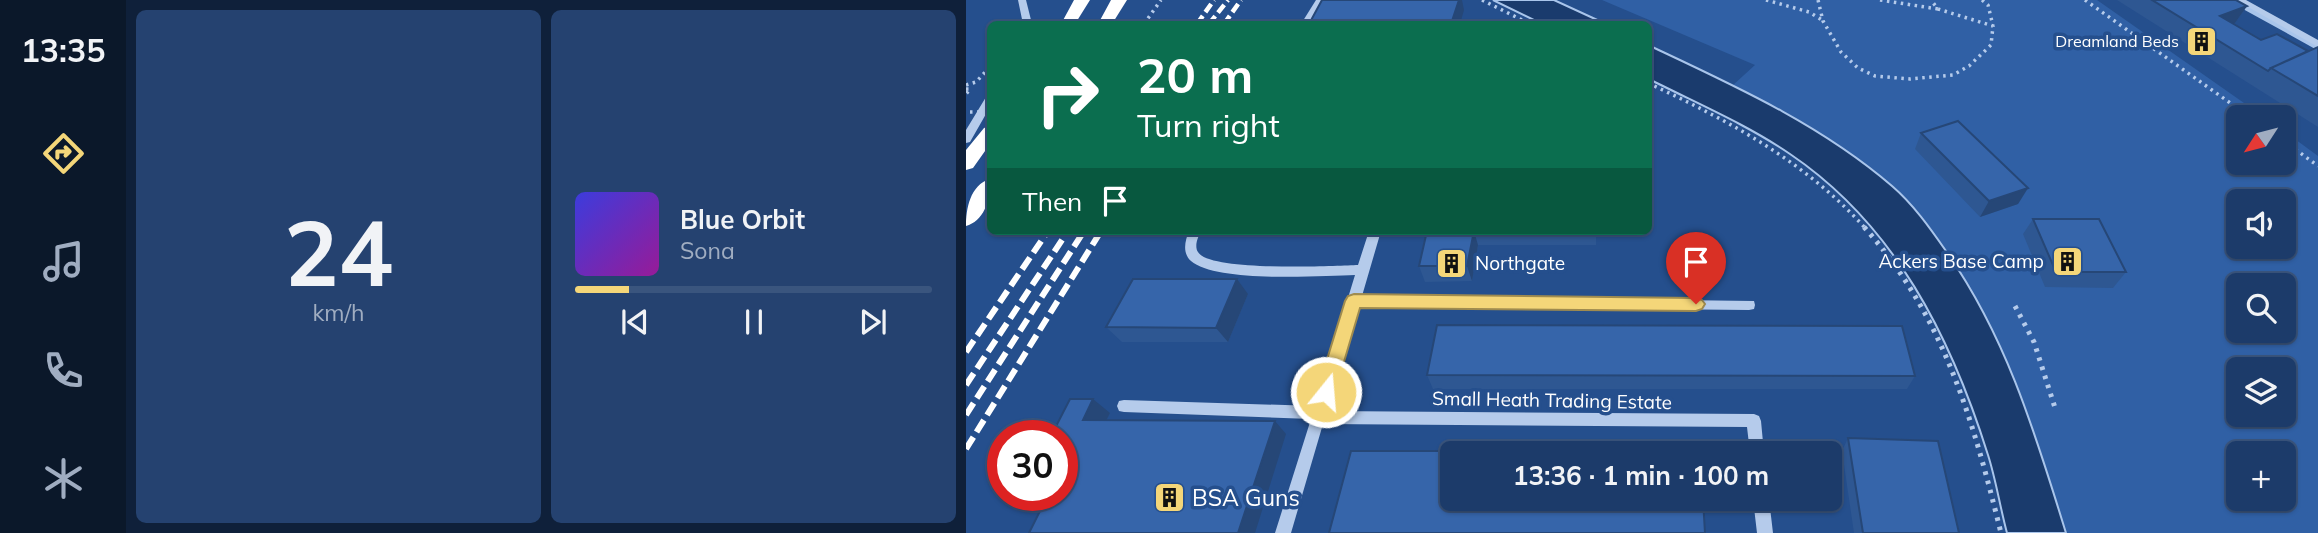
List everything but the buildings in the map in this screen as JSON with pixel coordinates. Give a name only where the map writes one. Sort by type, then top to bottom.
[{"type":"highway","points":[[1070,21],[1082,0]]},
{"type":"highway","points":[[1107,21],[1119,0]]},
{"type":"highway","points":[[966,163],[987,136]]},
{"type":"highway","points":[[966,219],[987,190]]},
{"type":"street","points":[[1015,0],[1022,5]]},
{"type":"street","points":[[1307,21],[1320,0]]},
{"type":"street","points":[[2240,0],[2318,44]]},
{"type":"street","points":[[966,139],[987,104]]},
{"type":"street","points":[[1194,235],[1190,248],[1194,257],[1205,264],[1272,272],[1363,270]]},
{"type":"street","points":[[1283,533],[1374,235]]},
{"type":"street","points":[[1354,301],[1749,305]]},
{"type":"street","points":[[1124,406],[1319,415]]},
{"type":"street","name":"Small Heath Trading Estate","points":[[1319,415],[1754,421],[1756,441]]},
{"type":"street","points":[[1763,511],[1765,533]]},
{"type":"path","points":[[1146,21],[1161,0]]},
{"type":"path","points":[[1482,0],[1524,21]]},
{"type":"path","points":[[1766,0],[1809,12],[1822,20]]},
{"type":"path","points":[[1818,0],[1822,20],[1831,40],[1844,55],[1866,74],[1891,80],[1954,75],[1973,62],[1991,45],[1993,26],[1988,5],[1982,0]]},
{"type":"path","points":[[1881,0],[1938,9],[1993,26]]},
{"type":"path","points":[[1931,0],[1938,9]]},
{"type":"path","points":[[2085,0],[2233,105]]},
{"type":"path","points":[[966,90],[987,70]]},
{"type":"path","points":[[1652,85],[1756,138],[1791,160],[1817,180],[1885,250],[1916,296],[1965,400],[2001,533]]},
{"type":"path","points":[[970,112],[987,112]]},
{"type":"path","points":[[2296,150],[2318,166]]},
{"type":"path","points":[[2015,306],[2034,342],[2056,411]]},
{"type":"shaded area","points":[[1493,0],[1554,0],[1600,21],[1536,21]]},
{"type":"shaded area","points":[[1602,0],[2097,0],[2247,105],[2226,105],[2226,175],[2296,175],[2296,140],[2318,156],[2318,533],[2059,533],[1895,198],[1832,141],[1782,110],[1732,86],[1755,65]]},
{"type":"shaded area","points":[[1652,47],[1744,91],[1806,125],[1864,164],[1914,208],[1967,284],[2003,352],[2043,459],[2066,533],[2007,533],[1988,455],[1973,411],[1937,327],[1914,287],[1889,249],[1860,214],[1827,182],[1790,154],[1738,123],[1652,80]]},
{"type":"waterway","points":[[2233,0],[2318,47]]},
{"type":"railway","points":[[1199,21],[1214,0]]},
{"type":"railway","points":[[1211,21],[1228,0]]},
{"type":"railway","points":[[1226,21],[1241,0]]},
{"type":"railway","points":[[966,352],[1045,235]]},
{"type":"railway","points":[[966,385],[1065,235]]},
{"type":"railway","points":[[966,415],[1081,235]]},
{"type":"railway","points":[[966,449],[1099,235]]},
{"type":"place","name":"Dreamland Beds","points":[[2202,41]]},
{"type":"place","name":"Ackers Base Camp","points":[[2067,261]]},
{"type":"place","name":"Northgate","points":[[1452,263]]},
{"type":"place","name":"BSA Guns","points":[[1169,498]]},
{"type":"route","points":[[1326,392],[1354,301],[1696,304]]}]
